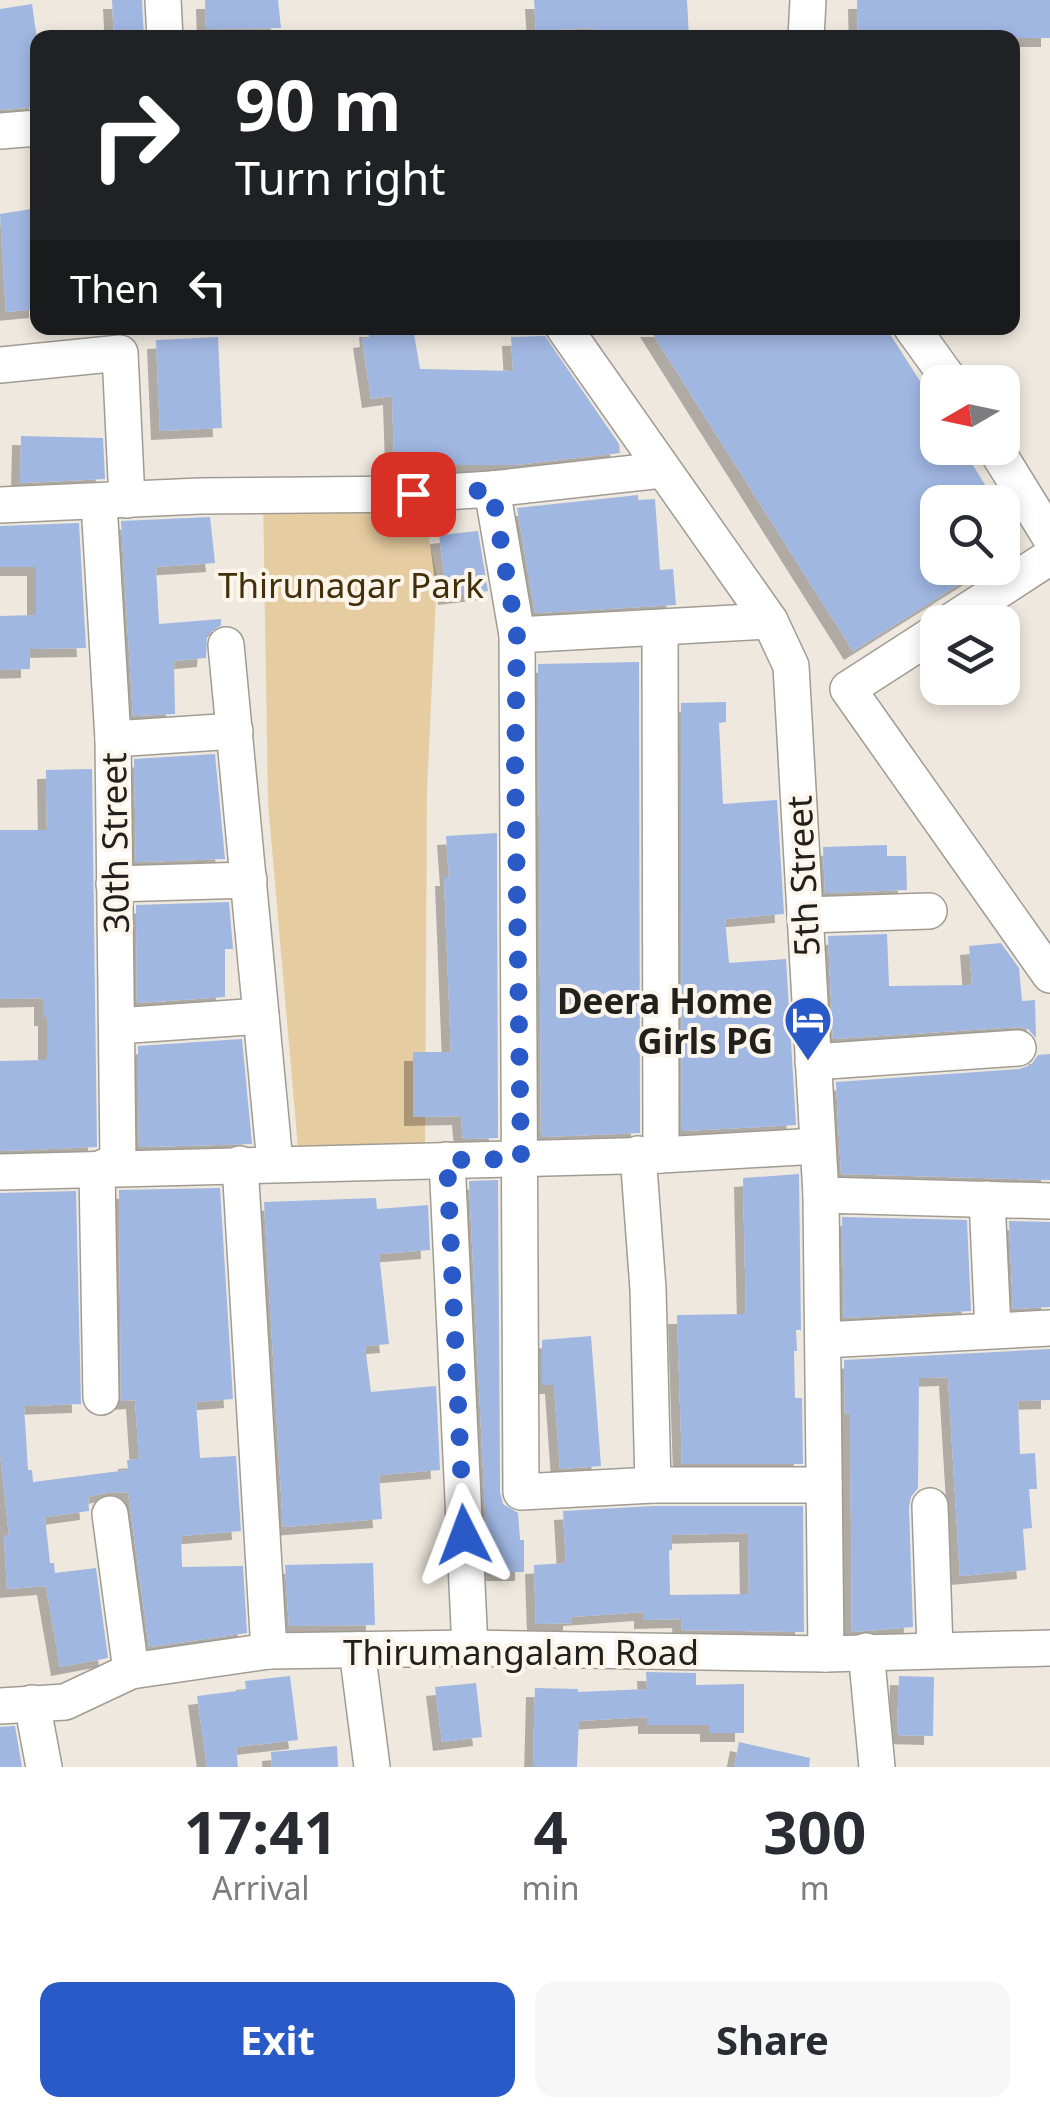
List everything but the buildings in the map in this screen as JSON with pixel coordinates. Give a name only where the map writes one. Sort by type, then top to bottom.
[{"type":"street","points":[[163,0],[165,30]]},
{"type":"street","points":[[806,30],[808,0]]},
{"type":"street","points":[[0,131],[30,129]]},
{"type":"street","points":[[569,335],[770,620]]},
{"type":"street","points":[[917,335],[939,365]]},
{"type":"street","name":"30th Street","points":[[0,365],[120,353],[113,502],[112,739],[118,1161],[97,1170]]},
{"type":"street","points":[[1006,465],[1050,537]]},
{"type":"street","points":[[0,505],[492,490],[662,470]]},
{"type":"street","points":[[492,490],[517,636],[521,1492],[653,1485],[824,1485]]},
{"type":"street","points":[[976,605],[1050,557]]},
{"type":"street","points":[[517,636],[770,620]]},
{"type":"street","name":"5th Street","points":[[770,620],[790,666],[821,1194],[826,1654]]},
{"type":"street","points":[[653,1485],[648,1289],[660,628]]},
{"type":"street","points":[[920,642],[848,689],[1050,974]]},
{"type":"street","points":[[226,645],[275,1164]]},
{"type":"street","points":[[112,739],[235,731]]},
{"type":"street","points":[[114,884],[248,880]]},
{"type":"street","points":[[804,915],[929,911]]},
{"type":"street","points":[[116,1026],[261,1016]]},
{"type":"street","points":[[812,1062],[1018,1048]]},
{"type":"street","points":[[0,1172],[650,1155],[818,1146]]},
{"type":"street","points":[[447,1160],[470,1648]]},
{"type":"street","points":[[240,1164],[270,1651]]},
{"type":"street","points":[[97,1170],[101,1397]]},
{"type":"street","points":[[821,1194],[1050,1201]]},
{"type":"street","points":[[988,1199],[993,1330]]},
{"type":"street","points":[[823,1340],[1050,1328]]},
{"type":"street","points":[[930,1506],[935,1649]]},
{"type":"street","points":[[110,1514],[131,1671]]},
{"type":"street","name":"Thirumangalam Road","points":[[16,1705],[65,1702],[131,1671],[270,1651],[470,1648],[826,1654],[1050,1648]]},
{"type":"street","points":[[357,1650],[372,1767]]},
{"type":"street","points":[[866,1651],[877,1767]]},
{"type":"street","points":[[16,1705],[44,1767]]},
{"type":"green space","name":"Thirunagar Park","points":[[415,478],[437,575],[427,790],[425,1143],[298,1148],[268,802],[263,493]]},
{"type":"place","name":"Deera Home Girls PG","points":[[808,1062]]},
{"type":"route","points":[[413,494],[492,490],[517,636],[521,1159],[447,1160],[464,1535]]}]
